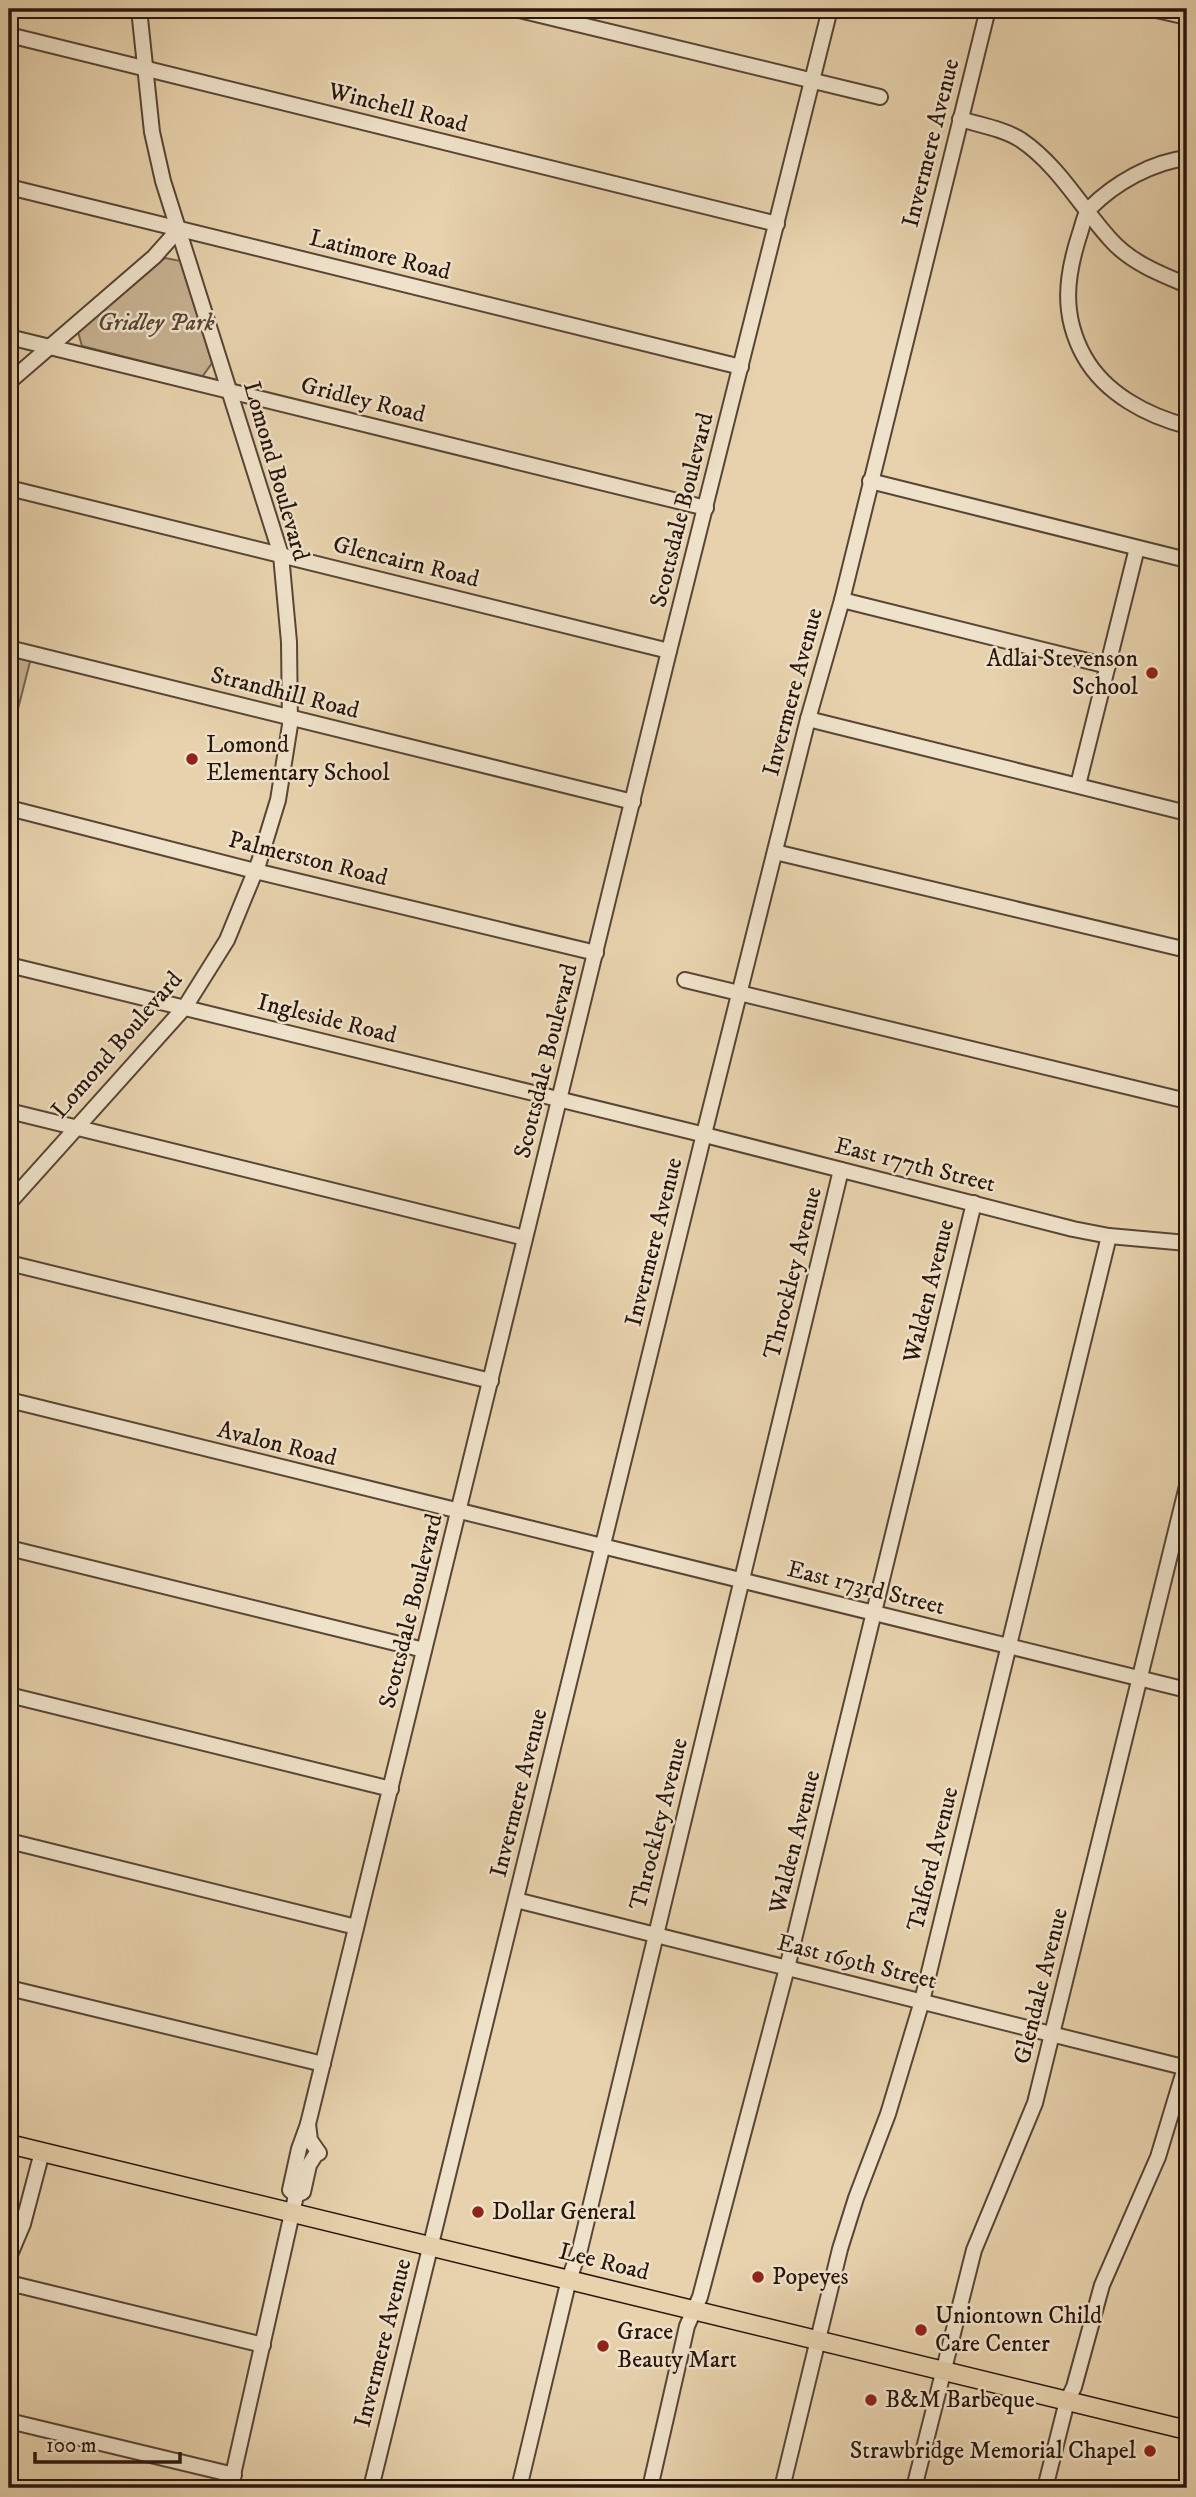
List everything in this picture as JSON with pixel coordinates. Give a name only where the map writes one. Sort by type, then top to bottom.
[{"type":"main road","name":"Lee Road","points":[[9,2144],[295,2204],[430,2246],[1187,2430]]},
{"type":"street","name":"Lomond Boulevard","points":[[9,1203],[185,1007],[227,940],[255,871],[278,800],[289,718],[289,642],[281,555],[163,181],[144,70],[139,9]]},
{"type":"street","points":[[515,9],[880,97]]},
{"type":"street","name":"Scottsdale Boulevard","points":[[295,2204],[290,2190],[299,2149],[323,2064],[669,651],[830,9]]},
{"type":"street","name":"Invermere Avenue","points":[[371,2488],[704,1135],[808,719],[842,600],[988,9]]},
{"type":"street","points":[[1152,9],[1187,17]]},
{"type":"street","name":"Winchell Road","points":[[9,35],[777,225]]},
{"type":"street","points":[[960,119],[1018,138],[1040,154],[1111,241],[1139,263],[1187,285]]},
{"type":"street","points":[[1187,158],[1172,160],[1144,170],[1087,210],[1069,273],[1067,301],[1073,327],[1085,357],[1102,379],[1127,401],[1159,419],[1187,426]]},
{"type":"street","name":"Latimore Road","points":[[9,187],[741,367]]},
{"type":"street","points":[[9,383],[154,257],[179,229]]},
{"type":"street","name":"Gridley Road","points":[[9,337],[706,508]]},
{"type":"street","points":[[870,481],[1187,560]]},
{"type":"street","name":"Glencairn Road","points":[[9,488],[669,651]]},
{"type":"street","points":[[1078,785],[1137,548]]},
{"type":"street","points":[[842,600],[1108,666]]},
{"type":"street","name":"Strandhill Road","points":[[9,649],[633,802]]},
{"type":"street","points":[[808,719],[1187,813]]},
{"type":"street","name":"Palmerston Road","points":[[9,808],[255,871],[596,953]]},
{"type":"street","points":[[775,852],[1187,950]]},
{"type":"street","name":"Ingleside Road","points":[[9,965],[634,1117]]},
{"type":"street","points":[[685,980],[1187,1101]]},
{"type":"street","points":[[9,1111],[525,1238]]},
{"type":"street","name":"East 177th Street","points":[[634,1117],[1073,1229],[1109,1236],[1187,1243]]},
{"type":"street","name":"Throckley Avenue","points":[[519,2488],[569,2279],[580,2249],[841,1170]]},
{"type":"street","name":"Walden Avenue","points":[[649,2488],[687,2326],[700,2297],[787,1968],[974,1203]]},
{"type":"street","name":"Talford Avenue","points":[[782,2488],[840,2249],[888,2114],[922,2001],[1109,1236]]},
{"type":"street","points":[[9,1263],[491,1381]]},
{"type":"street","name":"Avalon Road","points":[[9,1400],[534,1530]]},
{"type":"street","name":"Glendale Avenue","points":[[914,2488],[974,2250],[1035,2102],[1054,2034],[1187,1486]]},
{"type":"street","name":"East 173rd Street","points":[[534,1530],[1187,1690]]},
{"type":"street","points":[[9,1548],[424,1650]]},
{"type":"street","points":[[9,1695],[391,1789]]},
{"type":"street","points":[[9,1841],[356,1927]]},
{"type":"street","name":"East 169th Street","points":[[516,1900],[1187,2065]]},
{"type":"street","points":[[9,1988],[323,2064]]},
{"type":"street","points":[[1045,2488],[1067,2401],[1074,2387],[1102,2285],[1158,2157],[1187,2065]]},
{"type":"street","name":"Scottsdale Boulevard","points":[[232,2482],[295,2204],[303,2192],[309,2165],[319,2153],[310,2140],[308,2124]]},
{"type":"street","points":[[9,2257],[23,2224],[43,2152]]},
{"type":"street","points":[[9,2283],[263,2346]]},
{"type":"street","points":[[9,2421],[232,2482]]},
{"type":"green space","name":"Gridley Park","points":[[165,258],[181,261],[212,363],[202,377],[82,346],[78,332]]},
{"type":"green space","points":[[9,649],[32,654],[9,744]]},
{"type":"place","name":"Adlai Stevenson School","points":[[1152,673]]},
{"type":"place","name":"Lomond Elementary School","points":[[192,759]]},
{"type":"place","name":"Dollar General","points":[[478,2212]]},
{"type":"place","name":"Popeyes","points":[[758,2277]]},
{"type":"place","name":"Uniontown Child Care Center","points":[[921,2330]]},
{"type":"place","name":"Grace Beauty Mart","points":[[603,2346]]},
{"type":"place","name":"B&M Barbeque","points":[[871,2400]]},
{"type":"place","name":"Strawbridge Memorial Chapel","points":[[1150,2451]]}]
